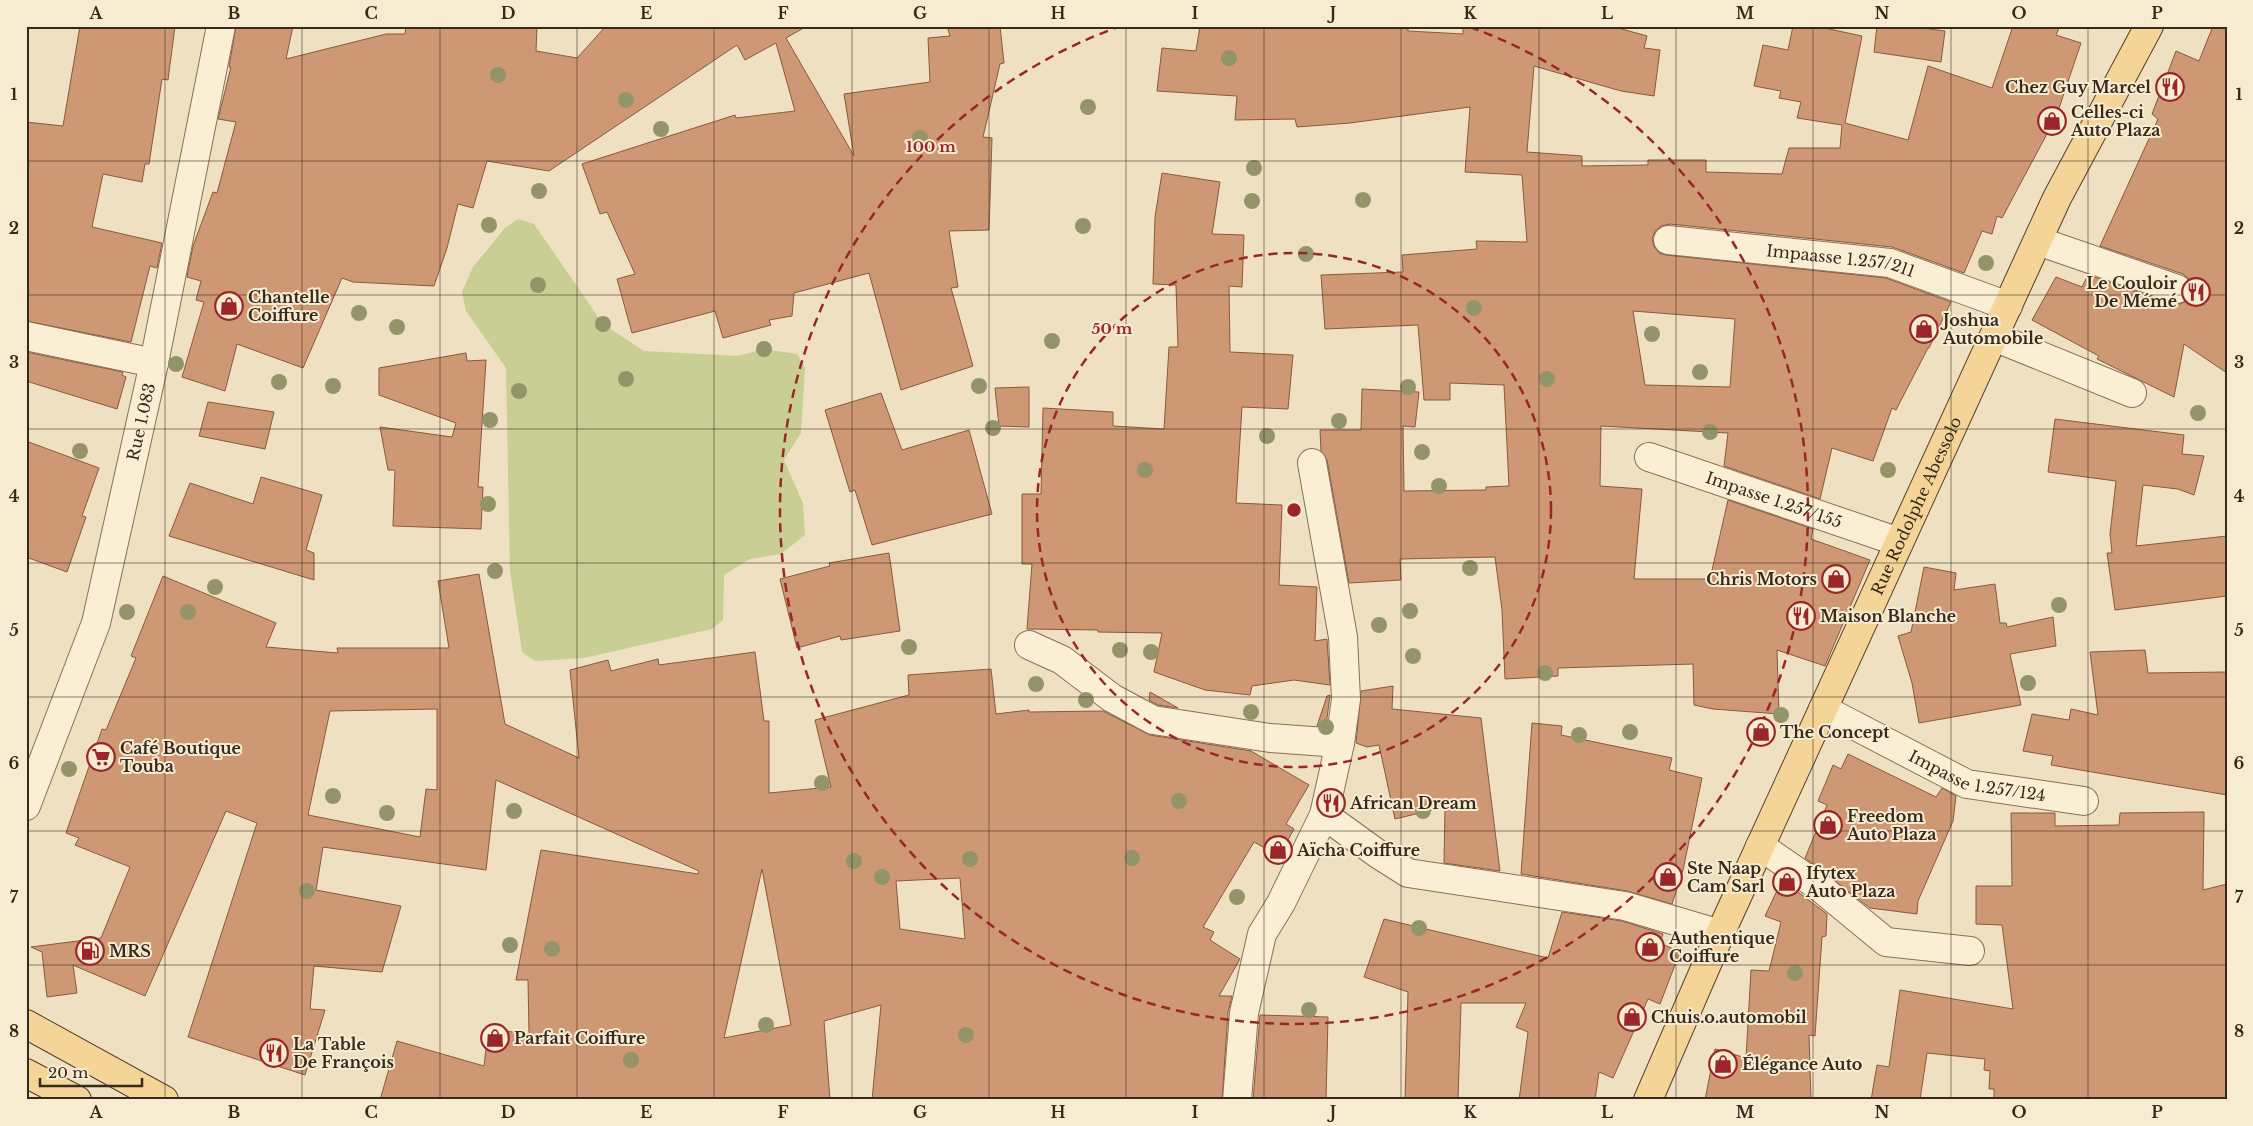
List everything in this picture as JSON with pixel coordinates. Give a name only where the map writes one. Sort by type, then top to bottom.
[{"type":"main road","name":"Rue Rodolphe Abessolo","points":[[1648,1100],[1760,846],[2058,198],[2149,26]]},
{"type":"main road","points":[[26,1024],[164,1100]]},
{"type":"main road","points":[[26,1073],[77,1100]]},
{"type":"street","name":"Rue 1.083","points":[[26,806],[96,623],[154,364],[221,26]]},
{"type":"street","name":"Impaasse 1.257/211","points":[[1668,240],[1890,263],[2008,306]]},
{"type":"street","points":[[2038,241],[2177,289]]},
{"type":"street","points":[[26,336],[154,364]]},
{"type":"street","points":[[1994,337],[2132,393]]},
{"type":"street","name":"Impasse 1.257/155","points":[[1649,457],[1899,542]]},
{"type":"street","points":[[1237,1100],[1244,1013],[1262,934],[1281,902],[1324,815],[1340,743],[1346,699],[1343,638],[1312,463]]},
{"type":"street","points":[[1029,645],[1062,660],[1112,698],[1153,720],[1270,738],[1340,743]]},
{"type":"street","name":"Impasse 1.257/124","points":[[1823,709],[1968,784],[2084,801]]},
{"type":"street","points":[[1324,815],[1378,854],[1408,872],[1625,906],[1720,934]]},
{"type":"street","points":[[1760,846],[1818,886],[1886,942],[1970,951]]},
{"type":"green space","points":[[518,219],[534,224],[603,324],[644,351],[738,356],[764,349],[797,354],[805,368],[801,433],[784,460],[803,503],[805,535],[781,554],[750,559],[724,575],[723,620],[712,629],[584,658],[535,661],[522,652],[510,571],[506,368],[466,311],[462,292],[473,267],[505,228]]},
{"type":"building","points":[[80,26],[175,26],[168,80],[162,79],[149,164],[145,164],[142,182],[103,174],[92,227],[162,243],[157,268],[150,266],[131,342],[26,321],[26,122],[63,126]]},
{"type":"building","points":[[236,26],[293,26],[286,59],[386,34],[405,34],[406,26],[537,26],[536,51],[577,58],[606,26],[807,26],[786,38],[854,156],[844,94],[930,82],[928,38],[950,36],[947,26],[1000,26],[1004,63],[1000,64],[983,137],[992,138],[989,230],[949,231],[958,287],[951,288],[973,366],[901,390],[869,273],[794,293],[792,316],[769,320],[771,325],[723,338],[715,311],[632,333],[617,279],[635,274],[607,212],[600,214],[582,164],[735,115],[736,118],[795,111],[776,43],[745,60],[737,45],[549,171],[487,161],[473,208],[458,204],[447,248],[434,286],[353,282],[342,278],[303,368],[237,344],[225,391],[182,377],[204,302],[196,300],[201,281],[187,277],[193,246],[213,192],[217,193],[236,122],[218,119],[231,67],[229,67]]},
{"type":"building","points":[[1200,26],[1408,26],[1408,31],[1463,34],[1463,26],[1611,26],[1647,36],[1644,48],[1660,50],[1654,96],[1621,91],[1534,66],[1527,152],[1582,156],[1582,166],[1648,165],[1648,160],[1706,160],[1706,172],[1782,174],[1789,148],[1840,148],[1842,125],[1797,118],[1801,102],[1779,98],[1781,91],[1754,86],[1763,45],[1788,50],[1793,26],[1815,26],[1862,36],[1845,123],[1908,140],[1928,66],[1992,88],[2013,26],[2060,26],[2056,35],[2081,43],[2056,117],[2002,218],[1997,216],[1992,234],[1982,231],[1964,273],[1892,247],[1670,224],[1661,226],[1655,231],[1652,239],[1654,247],[1659,253],[1666,255],[1886,278],[1951,302],[1896,410],[1892,408],[1873,461],[1832,448],[1820,499],[1724,466],[1728,433],[1601,426],[1600,486],[1642,489],[1634,579],[1710,579],[1728,500],[1813,529],[1811,539],[1870,560],[1825,666],[1777,650],[1779,714],[1713,709],[1694,705],[1693,664],[1558,668],[1558,676],[1505,679],[1502,610],[1495,557],[1400,559],[1401,580],[1349,583],[1327,460],[1321,451],[1320,430],[1361,430],[1362,389],[1419,392],[1415,427],[1403,426],[1404,491],[1486,490],[1486,487],[1509,486],[1504,385],[1450,383],[1450,400],[1424,400],[1418,325],[1325,329],[1321,275],[1403,272],[1402,255],[1477,249],[1476,241],[1527,242],[1522,175],[1465,172],[1470,107],[1350,123],[1297,127],[1295,119],[1235,120],[1237,96],[1157,91],[1162,48],[1196,51]],"holes":[[[1633,311],[1735,319],[1730,387],[1645,385]]]},
{"type":"building","points":[[1877,26],[1906,26],[1945,31],[1941,62],[1874,52]]},
{"type":"building","points":[[2213,26],[2227,26],[2227,373],[2184,344],[2174,397],[2097,359],[2099,356],[2032,320],[2056,277],[2082,287],[2088,275],[2172,304],[2180,304],[2187,301],[2192,295],[2192,286],[2189,279],[2183,274],[2100,246],[2158,119],[2152,114],[2176,51],[2199,61]]},
{"type":"building","points":[[1162,173],[1220,182],[1212,234],[1244,235],[1242,287],[1229,286],[1230,352],[1293,355],[1288,409],[1242,407],[1236,503],[1282,505],[1279,585],[1317,587],[1315,641],[1327,639],[1330,685],[1294,680],[1252,686],[1250,695],[1205,690],[1154,672],[1162,633],[1027,629],[1032,564],[1022,564],[1022,494],[1041,494],[1043,408],[1113,412],[1113,426],[1164,429],[1169,347],[1178,347],[1176,285],[1153,284],[1155,217]]},
{"type":"building","points":[[26,352],[123,372],[122,375],[126,377],[117,409],[26,381]]},
{"type":"building","points":[[466,353],[467,361],[486,360],[478,487],[483,487],[481,529],[393,526],[395,470],[388,470],[380,427],[452,437],[456,423],[379,395],[379,368]]},
{"type":"building","points":[[1029,387],[1029,427],[999,426],[995,388]]},
{"type":"building","points":[[881,393],[902,450],[969,430],[992,514],[872,545],[855,490],[850,492],[825,410]]},
{"type":"building","points":[[208,402],[274,412],[265,449],[199,436]]},
{"type":"building","points":[[2055,419],[2184,435],[2182,454],[2204,456],[2194,495],[2178,489],[2143,485],[2136,546],[2227,536],[2227,596],[2115,610],[2107,553],[2112,553],[2110,534],[2116,481],[2048,472]]},
{"type":"building","points":[[26,441],[99,468],[82,516],[86,517],[67,572],[26,557]]},
{"type":"building","points":[[261,477],[322,495],[306,550],[314,553],[314,580],[169,536],[190,483],[253,504]]},
{"type":"building","points":[[889,553],[900,631],[841,640],[840,636],[797,648],[780,579],[830,566],[829,563]]},
{"type":"building","points":[[1924,567],[1956,573],[1954,590],[1995,584],[2000,623],[2006,623],[2007,627],[2053,617],[2056,646],[2010,654],[2021,705],[1919,723],[1912,683],[1898,636],[1911,632]]},
{"type":"building","points":[[479,574],[505,724],[579,758],[570,670],[608,660],[611,671],[658,659],[659,665],[755,652],[764,721],[769,721],[769,793],[831,787],[815,720],[909,695],[908,675],[991,669],[996,714],[1029,710],[1029,712],[1103,711],[1150,735],[1251,751],[1309,785],[1286,824],[1294,829],[1279,856],[1254,842],[1203,927],[1214,932],[1210,940],[1240,959],[1219,996],[1232,996],[1228,1012],[1222,1100],[872,1100],[881,1005],[824,1021],[830,1100],[380,1100],[397,1041],[484,1066],[486,1049],[501,1051],[505,1031],[529,1034],[528,980],[516,980],[541,850],[698,874],[699,871],[496,780],[486,870],[323,847],[316,890],[401,906],[382,972],[314,966],[310,1009],[325,1010],[305,1075],[188,1037],[257,823],[226,811],[145,996],[73,965],[77,993],[47,997],[42,952],[31,947],[101,938],[130,867],[75,845],[79,838],[66,833],[102,729],[106,730],[136,658],[131,656],[163,576],[276,623],[266,647],[338,653],[337,648],[449,648],[438,581]],"holes":[[[437,709],[437,790],[426,789],[420,837],[308,815],[330,711]],[[762,869],[791,1025],[724,1038]],[[960,878],[965,939],[900,929],[896,881]]]},
{"type":"building","points":[[2145,650],[2148,673],[2227,672],[2227,795],[2051,765],[2053,756],[2023,751],[2032,714],[2069,720],[2071,709],[2098,715],[2090,652]]},
{"type":"building","points":[[1393,686],[1392,709],[1481,718],[1500,871],[1444,863],[1445,807],[1395,819],[1379,745],[1367,747],[1356,743],[1361,691]]},
{"type":"building","points":[[1150,692],[1178,708],[1158,705],[1149,700]]},
{"type":"building","points":[[1330,695],[1326,726],[1317,726],[1327,696]]},
{"type":"building","points":[[1532,723],[1562,726],[1561,735],[1672,758],[1669,770],[1702,778],[1683,870],[1672,904],[1627,891],[1521,874]]},
{"type":"building","points":[[1848,754],[1936,797],[1942,788],[1956,796],[1953,821],[1918,901],[1917,914],[1870,908],[1805,858],[1827,805],[1818,801],[1833,765],[1841,769]]},
{"type":"building","points":[[2204,812],[2203,890],[2227,884],[2227,1100],[1994,1100],[1994,1089],[1989,1089],[1990,1071],[1984,1070],[1985,1059],[1927,1053],[1920,1100],[1871,1100],[1877,1065],[1889,1067],[1900,990],[2013,1009],[2002,925],[1976,924],[1976,886],[2012,886],[2011,813],[2055,813],[2055,826],[2119,825],[2120,813]]},
{"type":"building","points":[[1782,880],[1827,914],[1826,936],[1822,937],[1815,1036],[1809,1035],[1811,1100],[1705,1100],[1715,1049],[1746,1058],[1751,970],[1769,971],[1781,922],[1765,916]]},
{"type":"building","points":[[1562,912],[1622,921],[1663,934],[1660,943],[1680,952],[1660,1004],[1648,999],[1613,1078],[1599,1072],[1595,1100],[1519,1100],[1528,1032],[1516,1027],[1526,1003],[1461,1003],[1458,1100],[1405,1100],[1408,992],[1364,977],[1384,919],[1548,958]]},
{"type":"building","points":[[1260,1015],[1328,1017],[1326,1100],[1253,1100]]},
{"type":"place","name":"Chez Guy Marcel","points":[[2170,87]]},
{"type":"place","name":"Celles-ci Auto Plaza","points":[[2052,121]]},
{"type":"place","name":"Le Couloir De Mémé","points":[[2196,292]]},
{"type":"place","name":"Chantelle Coiffure","points":[[229,306]]},
{"type":"place","name":"Joshua Automobile","points":[[1924,329]]},
{"type":"place","name":"Chris Motors","points":[[1836,579]]},
{"type":"place","name":"Maison Blanche","points":[[1801,616]]},
{"type":"place","name":"The Concept","points":[[1761,732]]},
{"type":"place","name":"Café Boutique Touba","points":[[101,757]]},
{"type":"place","name":"African Dream","points":[[1331,803]]},
{"type":"place","name":"Freedom Auto Plaza","points":[[1828,825]]},
{"type":"place","name":"Aïcha Coiffure","points":[[1278,850]]},
{"type":"place","name":"Ste Naap Cam Sarl","points":[[1668,877]]},
{"type":"place","name":"Ifytex Auto Plaza","points":[[1787,882]]},
{"type":"place","name":"Authentique Coiffure","points":[[1650,947]]},
{"type":"place","name":"MRS","points":[[90,951]]},
{"type":"place","name":"Chuis.o.automobil","points":[[1632,1017]]},
{"type":"place","name":"Parfait Coiffure","points":[[495,1038]]},
{"type":"place","name":"La Table De François","points":[[274,1053]]},
{"type":"place","name":"Élégance Auto","points":[[1723,1064]]}]
